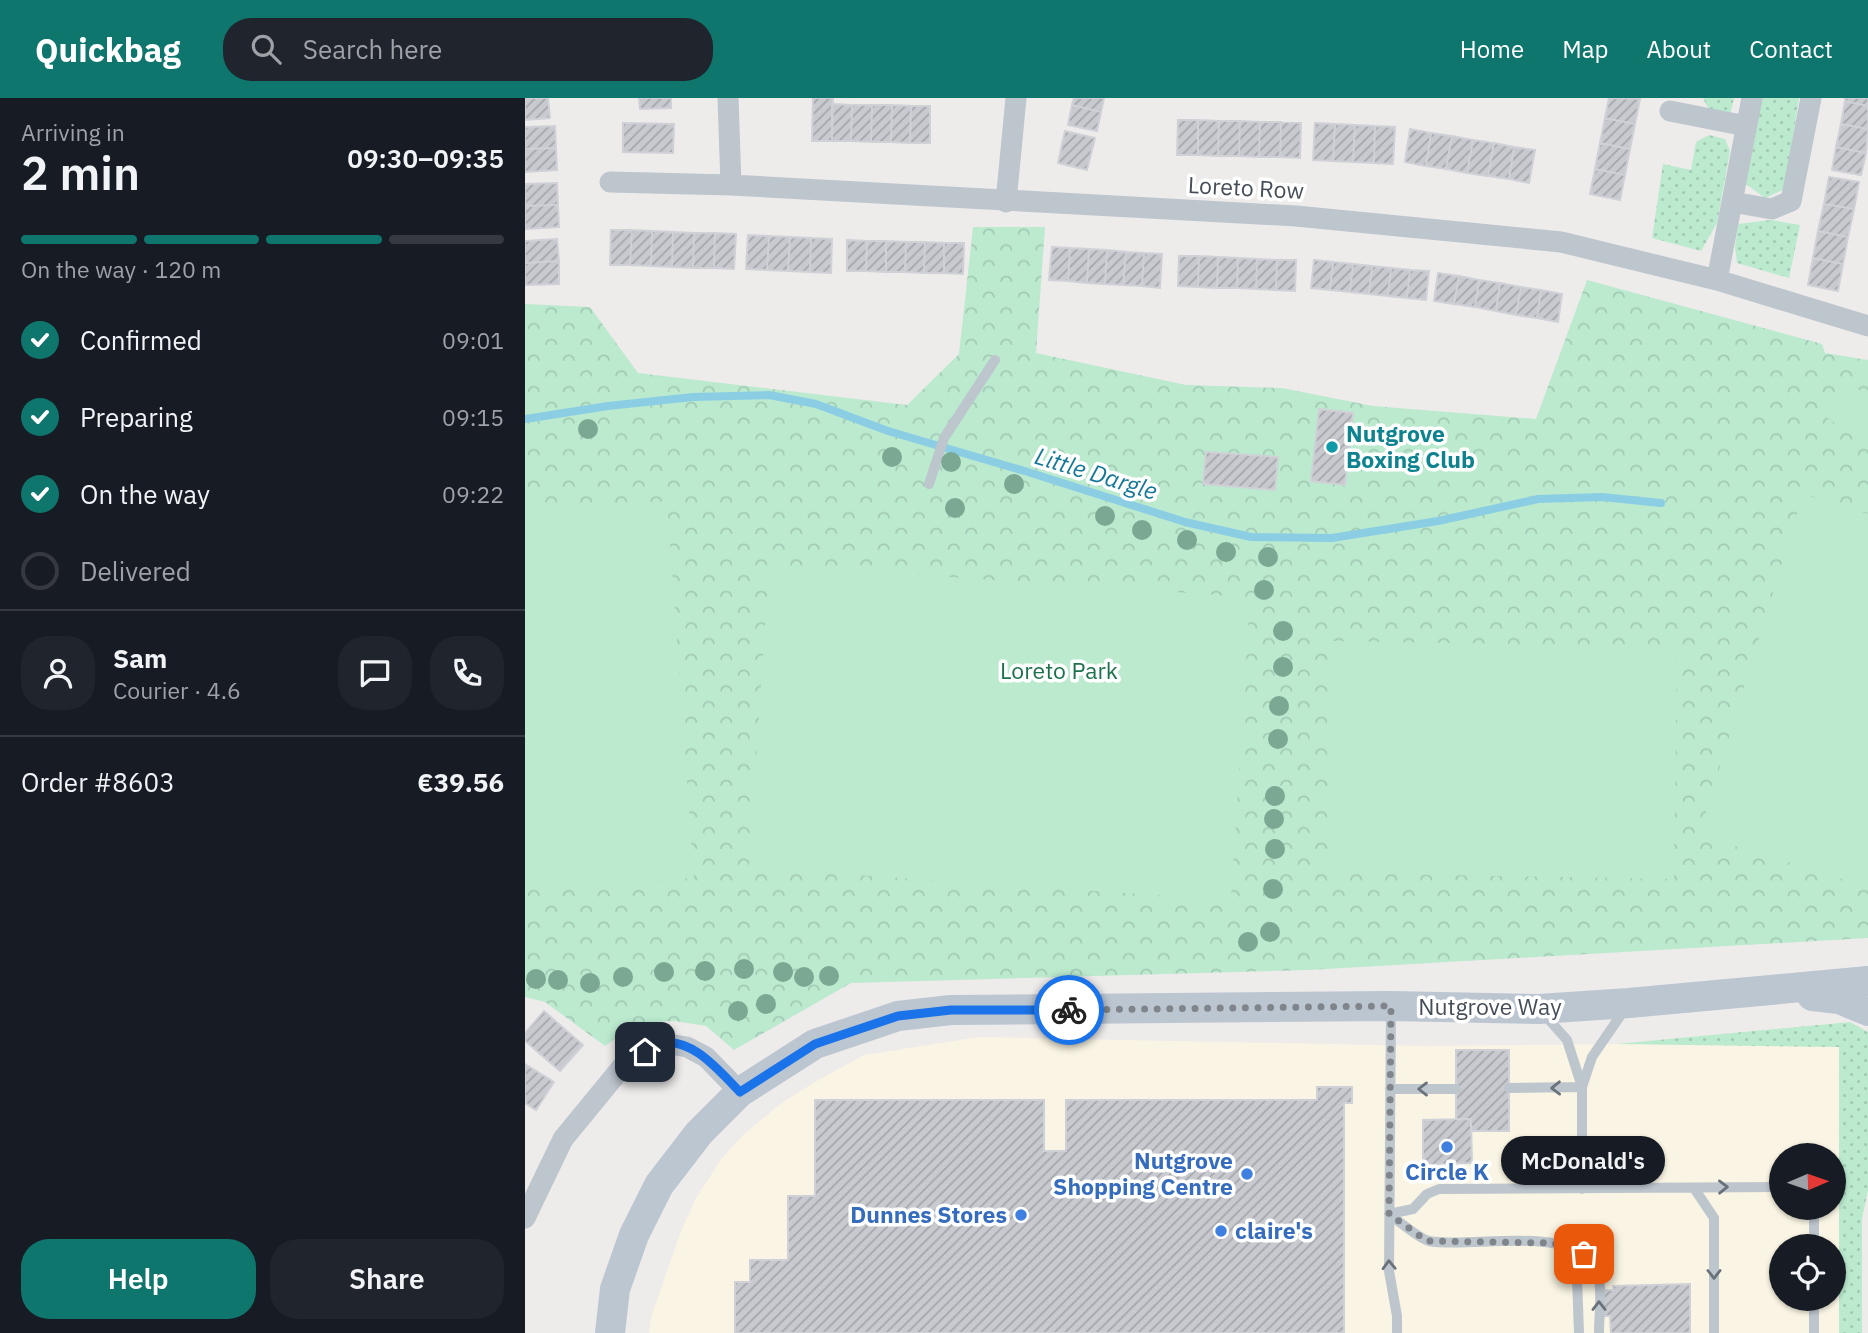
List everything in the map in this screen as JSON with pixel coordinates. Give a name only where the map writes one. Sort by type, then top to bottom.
[{"type":"street","points":[[728,98],[731,185]]},
{"type":"street","points":[[1006,202],[1016,98]]},
{"type":"street","points":[[1717,280],[1752,98]]},
{"type":"street","points":[[1732,202],[1772,209],[1791,201],[1811,98]]},
{"type":"street","points":[[1670,111],[1747,126]]},
{"type":"street","name":"Loreto Row","points":[[610,182],[731,185],[1296,216],[1561,242],[1717,280],[1868,326]]},
{"type":"street","name":"Nutgrove Way","points":[[610,1333],[615,1289],[633,1236],[659,1185],[699,1133],[740,1092],[815,1044],[898,1016],[951,1010],[1391,1006],[1539,1009],[1868,981]]},
{"type":"street","points":[[1767,991],[1839,999],[1868,1012]]},
{"type":"street","points":[[525,1218],[563,1139],[627,1060],[663,1043],[687,1047],[706,1057],[740,1092]]},
{"type":"lane","points":[[929,484],[944,438],[995,360]]},
{"type":"lane","points":[[1581,1189],[1582,1087],[1592,1057],[1629,1003]]},
{"type":"lane","points":[[1391,1006],[1389,1271],[1397,1315],[1397,1333]]},
{"type":"lane","points":[[1539,1009],[1567,1040],[1582,1087]]},
{"type":"lane","points":[[1509,1088],[1582,1087]]},
{"type":"lane","points":[[1390,1089],[1456,1089]]},
{"type":"lane","points":[[1389,1214],[1413,1209],[1427,1194],[1439,1189],[1769,1187]]},
{"type":"lane","points":[[1694,1188],[1714,1218],[1714,1333]]},
{"type":"lane","points":[[1389,1214],[1427,1241],[1554,1243],[1576,1250],[1590,1259],[1599,1278],[1599,1333]]},
{"type":"lane","points":[[1576,1250],[1579,1333]]},
{"type":"lane","points":[[1814,1311],[1814,1333]]},
{"type":"shaded area","name":"Nutgrove Shopping Centre","points":[[1850,1022],[1868,1032],[1868,1190],[1862,1219],[1862,1333],[649,1333],[651,1317],[681,1231],[696,1198],[722,1158],[743,1135],[779,1105],[864,1055],[979,1037],[1425,1046],[1616,1044]]},
{"type":"green space","points":[[1703,98],[1734,98],[1730,115],[1709,110]]},
{"type":"green space","points":[[1762,98],[1799,98],[1785,189],[1765,198],[1746,184]]},
{"type":"green space","points":[[1709,135],[1725,139],[1730,151],[1717,223],[1701,251],[1652,238],[1663,164],[1691,170],[1696,142]]},
{"type":"green space","points":[[1771,220],[1800,225],[1789,278],[1737,263],[1735,247],[1738,224]]},
{"type":"green space","name":"Loreto Park","points":[[973,227],[1045,227],[1036,353],[1186,385],[1282,388],[1373,406],[1536,419],[1587,280],[1822,344],[1825,353],[1868,360],[1868,938],[1309,970],[851,983],[734,1050],[706,1026],[674,1021],[638,1023],[605,1046],[545,1002],[525,997],[525,304],[590,307],[638,373],[907,405],[959,354]]},
{"type":"green space","points":[[1845,380],[1868,396],[1868,437],[1863,443],[1822,414]]},
{"type":"green space","points":[[1803,494],[1868,514],[1868,887],[1699,835]]},
{"type":"green space","points":[[667,501],[694,878],[525,890],[525,511]]},
{"type":"green space","points":[[769,565],[1250,597],[1231,900],[749,868]]},
{"type":"green space","points":[[1333,641],[1677,647],[1674,879],[1329,873]]},
{"type":"green space","points":[[1850,1022],[1868,1032],[1868,1190],[1862,1219],[1862,1333],[1839,1333],[1839,1311],[1846,1311],[1846,1234],[1839,1234],[1839,1220],[1846,1220],[1846,1143],[1839,1143],[1839,1047],[1616,1044]]},
{"type":"building","points":[[525,98],[548,98],[550,118],[525,120]]},
{"type":"building","points":[[639,98],[671,98],[671,108],[640,109]]},
{"type":"building","points":[[813,98],[833,98],[832,141],[812,141]]},
{"type":"building","points":[[1074,98],[1104,98],[1101,112],[1072,105]]},
{"type":"building","points":[[1609,98],[1640,99],[1635,124],[1605,118]]},
{"type":"building","points":[[1845,98],[1868,98],[1868,106],[1845,101]]},
{"type":"building","points":[[1845,101],[1868,106],[1868,129],[1841,124]]},
{"type":"building","points":[[832,104],[852,105],[851,141],[832,141]]},
{"type":"building","points":[[852,105],[872,105],[871,142],[851,141]]},
{"type":"building","points":[[872,105],[892,105],[891,142],[871,142]]},
{"type":"building","points":[[892,105],[911,106],[910,143],[891,142]]},
{"type":"building","points":[[1072,105],[1101,112],[1097,131],[1068,125]]},
{"type":"building","points":[[911,106],[930,106],[930,143],[910,143]]},
{"type":"building","points":[[1605,118],[1635,124],[1630,149],[1600,143]]},
{"type":"building","points":[[1178,120],[1198,120],[1198,155],[1177,155]]},
{"type":"building","points":[[1198,120],[1219,121],[1218,156],[1198,155]]},
{"type":"building","points":[[1219,121],[1240,121],[1239,156],[1218,156]]},
{"type":"building","points":[[1240,121],[1260,122],[1259,157],[1239,156]]},
{"type":"building","points":[[1260,122],[1281,122],[1280,157],[1259,157]]},
{"type":"building","points":[[1281,122],[1301,123],[1300,158],[1280,157]]},
{"type":"building","points":[[623,123],[674,124],[673,153],[623,152]]},
{"type":"building","points":[[1315,123],[1335,124],[1333,161],[1313,160]]},
{"type":"building","points":[[1335,124],[1355,125],[1353,162],[1333,161]]},
{"type":"building","points":[[1841,124],[1868,129],[1866,153],[1836,147]]},
{"type":"building","points":[[1355,125],[1375,126],[1374,163],[1353,162]]},
{"type":"building","points":[[555,126],[556,148],[525,149],[525,127]]},
{"type":"building","points":[[1375,126],[1395,127],[1393,164],[1374,163]]},
{"type":"building","points":[[1410,129],[1431,133],[1426,166],[1405,162]]},
{"type":"building","points":[[1065,131],[1095,138],[1087,170],[1058,163]]},
{"type":"building","points":[[1431,133],[1452,136],[1446,169],[1426,166]]},
{"type":"building","points":[[1452,136],[1473,140],[1467,173],[1446,169]]},
{"type":"building","points":[[1473,140],[1494,143],[1488,176],[1467,173]]},
{"type":"building","points":[[1494,143],[1514,147],[1509,179],[1488,176]]},
{"type":"building","points":[[1600,143],[1630,149],[1625,175],[1595,169]]},
{"type":"building","points":[[1514,147],[1535,150],[1529,183],[1509,179]]},
{"type":"building","points":[[1836,147],[1866,153],[1861,175],[1832,170]]},
{"type":"building","points":[[556,148],[557,170],[525,172],[525,149]]},
{"type":"building","points":[[1595,169],[1625,175],[1620,200],[1590,194]]},
{"type":"building","points":[[1829,177],[1859,182],[1854,209],[1824,204]]},
{"type":"building","points":[[557,183],[558,205],[525,206],[525,184]]},
{"type":"building","points":[[1824,204],[1854,209],[1848,237],[1818,231]]},
{"type":"building","points":[[558,205],[559,227],[525,229],[525,206]]},
{"type":"building","points":[[611,230],[632,230],[630,265],[610,265]]},
{"type":"building","points":[[632,230],[652,231],[651,266],[630,265]]},
{"type":"building","points":[[652,231],[673,232],[672,267],[651,266]]},
{"type":"building","points":[[1818,231],[1848,237],[1843,264],[1813,258]]},
{"type":"building","points":[[673,232],[694,233],[693,268],[672,267]]},
{"type":"building","points":[[694,233],[715,233],[714,268],[693,268]]},
{"type":"building","points":[[715,233],[736,234],[734,269],[714,268]]},
{"type":"building","points":[[748,235],[769,236],[767,270],[746,269]]},
{"type":"building","points":[[769,236],[790,237],[788,271],[767,270]]},
{"type":"building","points":[[790,237],[811,238],[810,272],[788,271]]},
{"type":"building","points":[[811,238],[832,239],[831,273],[810,272]]},
{"type":"building","points":[[557,239],[559,261],[525,263],[525,241]]},
{"type":"building","points":[[847,240],[867,241],[866,271],[847,271]]},
{"type":"building","points":[[867,241],[886,241],[886,272],[866,271]]},
{"type":"building","points":[[886,241],[906,242],[905,272],[886,272]]},
{"type":"building","points":[[906,242],[925,242],[924,273],[905,272]]},
{"type":"building","points":[[925,242],[944,243],[944,273],[924,273]]},
{"type":"building","points":[[944,243],[964,243],[963,274],[944,273]]},
{"type":"building","points":[[1052,247],[1070,248],[1068,281],[1049,280]]},
{"type":"building","points":[[1070,248],[1089,249],[1087,283],[1068,281]]},
{"type":"building","points":[[1089,249],[1107,250],[1105,284],[1087,283]]},
{"type":"building","points":[[1107,250],[1126,252],[1123,285],[1105,284]]},
{"type":"building","points":[[1126,252],[1144,253],[1142,286],[1123,285]]},
{"type":"building","points":[[1144,253],[1162,254],[1160,288],[1142,286]]},
{"type":"building","points":[[1179,256],[1199,256],[1198,287],[1178,286]]},
{"type":"building","points":[[1199,256],[1218,257],[1217,288],[1198,287]]},
{"type":"building","points":[[1218,257],[1238,258],[1237,288],[1217,288]]},
{"type":"building","points":[[1238,258],[1257,259],[1256,289],[1237,288]]},
{"type":"building","points":[[1813,258],[1843,264],[1838,291],[1808,285]]},
{"type":"building","points":[[1257,259],[1277,260],[1276,290],[1256,289]]},
{"type":"building","points":[[1277,260],[1296,260],[1295,291],[1276,290]]},
{"type":"building","points":[[1314,260],[1333,262],[1330,290],[1311,288]]},
{"type":"building","points":[[559,261],[559,284],[525,285],[525,263]]},
{"type":"building","points":[[1333,262],[1353,264],[1350,292],[1330,290]]},
{"type":"building","points":[[1353,264],[1372,266],[1369,294],[1350,292]]},
{"type":"building","points":[[1372,266],[1391,268],[1388,296],[1369,294]]},
{"type":"building","points":[[1391,268],[1410,270],[1407,298],[1388,296]]},
{"type":"building","points":[[1410,270],[1429,271],[1426,300],[1407,298]]},
{"type":"building","points":[[1438,273],[1459,276],[1454,304],[1434,301]]},
{"type":"building","points":[[1459,276],[1479,280],[1475,307],[1454,304]]},
{"type":"building","points":[[1479,280],[1500,283],[1496,311],[1475,307]]},
{"type":"building","points":[[1500,283],[1521,287],[1516,315],[1496,311]]},
{"type":"building","points":[[1521,287],[1541,290],[1537,318],[1516,315]]},
{"type":"building","points":[[1541,290],[1562,294],[1558,322],[1537,318]]},
{"type":"building","name":"Nutgrove Boxing Club","points":[[1319,409],[1353,413],[1345,485],[1311,481]]},
{"type":"building","points":[[1206,452],[1278,457],[1275,490],[1203,484]]},
{"type":"building","points":[[544,1011],[583,1045],[560,1071],[525,1041],[525,1033]]},
{"type":"building","points":[[1456,1050],[1509,1050],[1509,1131],[1471,1131],[1471,1119],[1456,1119]]},
{"type":"building","points":[[525,1064],[554,1082],[536,1110],[525,1103]]},
{"type":"building","points":[[1317,1087],[1352,1087],[1352,1103],[1344,1103],[1344,1333],[735,1333],[735,1282],[750,1282],[750,1260],[788,1260],[788,1196],[815,1196],[815,1100],[1044,1100],[1044,1151],[1066,1151],[1066,1100],[1317,1100]]},
{"type":"building","name":"Circle K","points":[[1471,1119],[1472,1163],[1423,1165],[1423,1120]]},
{"type":"building","points":[[1690,1284],[1690,1333],[1611,1333],[1610,1316],[1603,1316],[1603,1290],[1613,1290],[1613,1286]]},
{"type":"waterway","name":"Little Dargle","points":[[525,419],[608,406],[693,397],[769,395],[816,404],[888,431],[1185,522],[1251,537],[1332,538],[1438,521],[1538,499],[1602,497],[1661,503]]},
{"type":"way so far","points":[[1069,1010],[1391,1006],[1389,1214],[1427,1241],[1554,1243],[1584,1254]]},
{"type":"place","name":"Nutgrove Boxing Club","points":[[1332,447]]},
{"type":"place","name":"Circle K","points":[[1447,1147]]},
{"type":"place","name":"Nutgrove Shopping Centre","points":[[1247,1174]]},
{"type":"place","name":"Dunnes Stores","points":[[1021,1215]]},
{"type":"place","name":"claire's","points":[[1221,1231]]},
{"type":"place","name":"McDonald's","points":[[1584,1254]]},
{"type":"route","points":[[645,1052],[663,1043],[687,1047],[706,1057],[740,1092],[815,1044],[898,1016],[951,1010],[1069,1010]]}]
